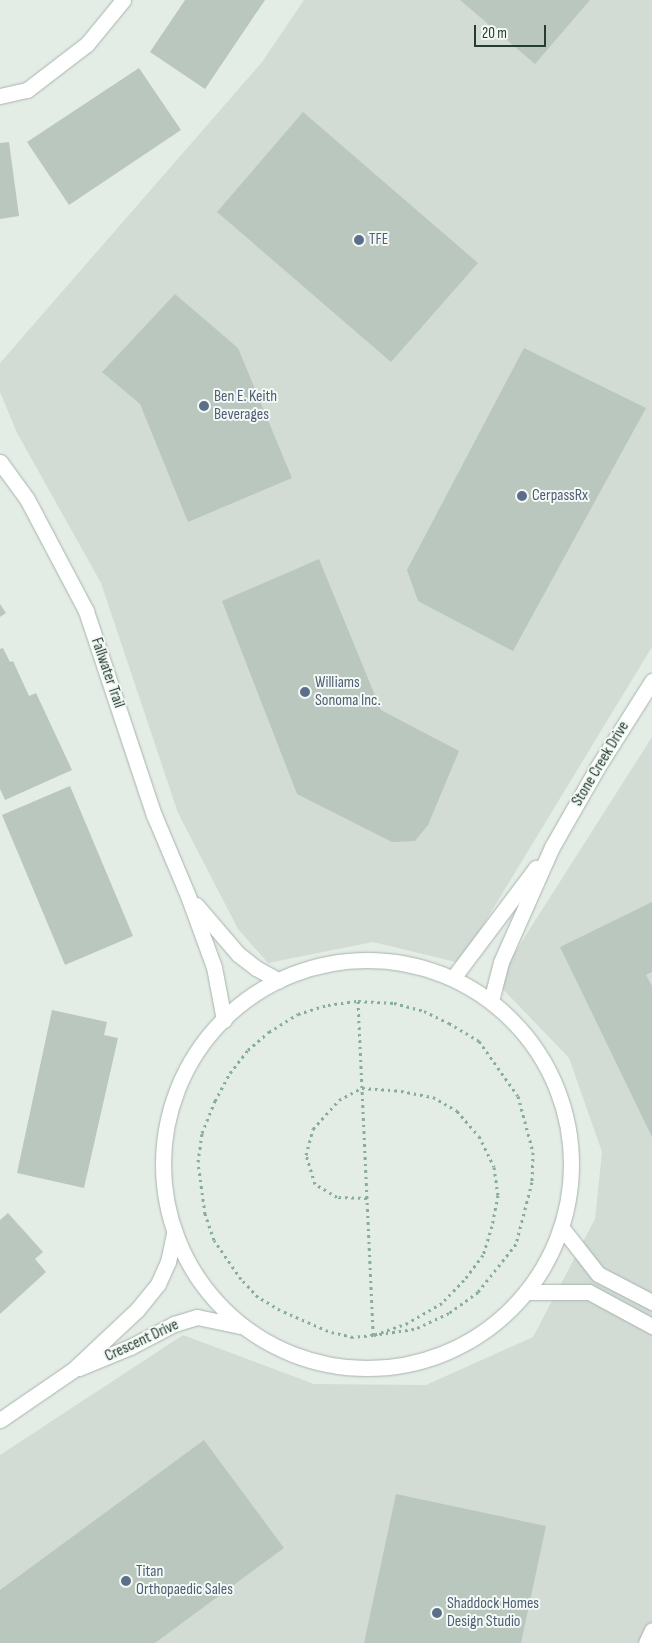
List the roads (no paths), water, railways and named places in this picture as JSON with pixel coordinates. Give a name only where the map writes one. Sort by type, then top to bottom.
[{"type":"street","points":[[0,96],[26,90],[87,44],[123,0]]},
{"type":"street","name":"Fallwater Trail","points":[[0,462],[27,499],[86,611],[154,815],[188,896],[214,967],[224,1020]]},
{"type":"street","name":"Stone Creek Drive","points":[[491,1001],[501,962],[552,847],[597,768],[650,690]]},
{"type":"street","name":"Stone Creek Drive","points":[[452,978],[552,847]]},
{"type":"street","name":"Fallwater Trail","points":[[188,896],[238,954],[256,968],[279,981]]},
{"type":"street","points":[[384,960],[430,969],[452,978],[472,987],[508,1015],[538,1050],[559,1092],[571,1146],[571,1182],[562,1228],[547,1262],[526,1292],[480,1335],[421,1361],[368,1368],[358,1369],[296,1357],[241,1326],[198,1280],[174,1233],[162,1180],[166,1127],[182,1076],[212,1031],[251,996],[292,974],[337,962],[384,960]]},
{"type":"street","points":[[562,1228],[598,1274],[652,1302]]},
{"type":"street","name":"Crescent Drive","points":[[0,1420],[73,1370],[136,1310],[158,1284],[168,1262],[174,1233]]},
{"type":"street","points":[[526,1292],[588,1292],[652,1326]]},
{"type":"street","name":"Crescent Drive","points":[[73,1370],[130,1347],[174,1324],[197,1317],[241,1326]]},
{"type":"street","points":[[646,1643],[652,1630]]},
{"type":"place","name":"TFE","points":[[359,240]]},
{"type":"place","name":"Ben E. Keith Beverages","points":[[204,406]]},
{"type":"place","name":"CerpassRx","points":[[522,496]]},
{"type":"place","name":"Williams Sonoma Inc.","points":[[305,692]]},
{"type":"place","name":"Titan Orthopaedic Sales","points":[[126,1581]]},
{"type":"place","name":"Shaddock Homes Design Studio","points":[[437,1613]]}]
